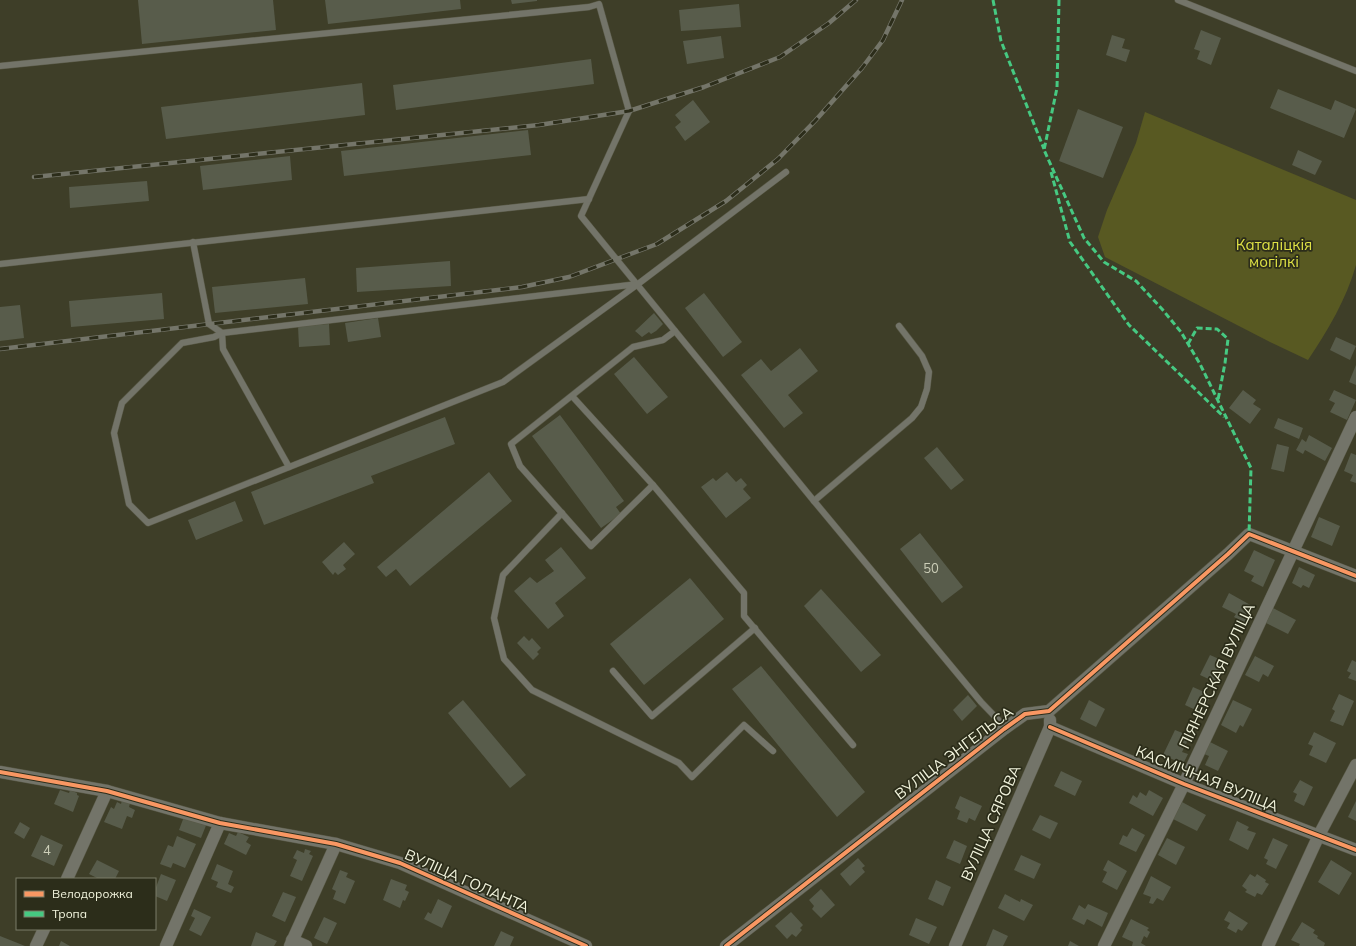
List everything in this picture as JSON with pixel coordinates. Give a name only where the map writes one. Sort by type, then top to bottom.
[{"type":"street","name":"ПІЯНЕРСКАЯ ВУЛІЦА","points":[[1104,946],[1184,784],[1356,417]]},
{"type":"street","points":[[1049,711],[1249,534],[1356,576]]},
{"type":"street","name":"ВУЛІЦА ЭНГЕЛЬСА","points":[[726,946],[1025,714],[1049,711]]},
{"type":"street","name":"ВУЛІЦА СЯРОВА","points":[[954,946],[1050,727],[1049,711]]},
{"type":"street","name":"КАСМІЧНАЯ ВУЛІЦА","points":[[1050,727],[1184,784],[1356,850]]},
{"type":"street","points":[[1270,945],[1319,835],[1356,764]]},
{"type":"street","name":"ВУЛІЦА ГОЛАНТА","points":[[0,772],[107,791],[220,822],[336,844],[400,863],[586,946]]},
{"type":"street","points":[[67,878],[107,791]]},
{"type":"street","points":[[166,946],[220,822]]},
{"type":"street","points":[[306,946],[291,943],[336,844]]},
{"type":"street","points":[[36,946],[44,930]]},
{"type":"lane","points":[[1178,0],[1356,71]]},
{"type":"lane","points":[[0,66],[589,7],[599,4],[629,111],[581,216],[814,501],[981,702],[1006,728]]},
{"type":"lane","points":[[638,284],[222,333],[214,337],[182,343],[122,403],[114,433],[129,504],[148,522],[503,382],[638,284],[786,172]]},
{"type":"lane","points":[[0,264],[589,199]]},
{"type":"lane","points":[[193,242],[209,324],[222,333]]},
{"type":"lane","points":[[814,501],[912,418],[921,408],[927,389],[929,372],[922,356],[899,326]]},
{"type":"lane","points":[[653,485],[591,546],[520,466],[511,444],[633,347],[663,340],[675,330]]},
{"type":"lane","points":[[222,333],[223,349],[289,467]]},
{"type":"lane","points":[[572,396],[653,485],[744,593],[744,616],[853,745]]},
{"type":"lane","points":[[562,513],[503,576],[494,618],[504,659],[532,690],[679,763],[692,777],[744,725],[773,751]]},
{"type":"lane","points":[[613,671],[652,716],[755,628]]},
{"type":"green space","name":"Каталіцкія могілкі","points":[[1145,112],[1356,200],[1356,265],[1342,303],[1308,360],[1105,257],[1098,237],[1107,210],[1136,143]]},
{"type":"building","points":[[138,0],[273,0],[276,30],[142,44]]},
{"type":"building","points":[[325,0],[460,0],[461,9],[328,24]]},
{"type":"building","points":[[511,0],[537,0],[537,1],[512,4]]},
{"type":"building","points":[[739,4],[741,27],[681,31],[679,10]]},
{"type":"building","points":[[1201,30],[1221,38],[1211,65],[1197,59],[1200,51],[1194,49]]},
{"type":"building","points":[[1112,35],[1125,39],[1122,48],[1130,50],[1126,62],[1106,55]]},
{"type":"building","points":[[721,36],[724,58],[687,64],[683,41]]},
{"type":"building","points":[[591,59],[594,84],[396,110],[393,85]]},
{"type":"building","points":[[362,83],[365,115],[166,139],[161,107]]},
{"type":"building","points":[[1278,89],[1331,110],[1335,100],[1356,109],[1344,138],[1270,108]]},
{"type":"building","points":[[693,100],[710,122],[685,141],[675,127],[681,122],[675,115]]},
{"type":"building","points":[[1078,109],[1123,127],[1103,178],[1059,161]]},
{"type":"building","points":[[528,130],[531,155],[344,176],[341,151]]},
{"type":"building","points":[[1298,150],[1322,161],[1315,175],[1292,165]]},
{"type":"building","points":[[290,156],[292,180],[203,190],[200,166]]},
{"type":"building","points":[[147,181],[149,201],[70,208],[69,187]]},
{"type":"building","points":[[450,261],[451,286],[357,292],[356,268]]},
{"type":"building","points":[[305,278],[308,304],[215,313],[212,287]]},
{"type":"building","points":[[162,293],[164,319],[71,327],[69,301]]},
{"type":"building","points":[[704,293],[742,342],[723,357],[685,308]]},
{"type":"building","points":[[20,305],[24,338],[0,341],[0,307]]},
{"type":"building","points":[[654,313],[663,324],[656,331],[651,334],[649,332],[642,337],[635,331]]},
{"type":"building","points":[[378,318],[381,337],[348,342],[345,323]]},
{"type":"building","points":[[329,324],[330,345],[299,347],[298,326]]},
{"type":"building","points":[[1336,337],[1356,346],[1350,360],[1330,350]]},
{"type":"building","points":[[800,348],[818,371],[788,395],[803,413],[784,428],[741,375],[761,359],[771,371]]},
{"type":"building","points":[[634,357],[668,397],[647,414],[614,374]]},
{"type":"building","points":[[1356,365],[1356,385],[1349,382]]},
{"type":"building","points":[[1243,390],[1256,400],[1253,404],[1261,409],[1250,424],[1229,408]]},
{"type":"building","points":[[1334,390],[1356,400],[1347,420],[1330,412],[1335,403],[1329,400]]},
{"type":"building","points":[[560,415],[624,501],[616,507],[621,514],[601,528],[532,436]]},
{"type":"building","points":[[445,417],[455,444],[371,476],[374,483],[264,525],[251,492]]},
{"type":"building","points":[[1278,418],[1303,428],[1299,439],[1274,428]]},
{"type":"building","points":[[1309,435],[1332,448],[1325,461],[1305,450],[1303,454],[1296,450],[1302,439],[1306,442]]},
{"type":"building","points":[[1277,444],[1289,447],[1284,472],[1271,469]]},
{"type":"building","points":[[937,447],[964,480],[951,490],[924,458]]},
{"type":"building","points":[[1351,453],[1356,455],[1356,483],[1350,481],[1353,475],[1344,471]]},
{"type":"building","points":[[489,472],[512,501],[410,586],[396,569],[386,577],[377,567]]},
{"type":"building","points":[[727,472],[736,482],[741,478],[747,485],[743,489],[751,498],[726,518],[701,487],[713,478],[716,481]]},
{"type":"building","points":[[235,501],[243,521],[196,540],[188,520]]},
{"type":"building","points":[[1319,517],[1340,526],[1332,546],[1311,537]]},
{"type":"building","points":[[920,533],[963,587],[942,603],[900,549]]},
{"type":"building","points":[[344,542],[355,554],[343,565],[346,569],[338,575],[335,572],[333,575],[322,562]]},
{"type":"building","points":[[561,547],[586,578],[555,603],[564,616],[548,629],[514,591],[530,577],[537,583],[554,571],[545,560]]},
{"type":"building","points":[[1254,550],[1275,560],[1263,587],[1251,581],[1254,576],[1244,571]]},
{"type":"building","points":[[1299,567],[1315,575],[1309,588],[1303,585],[1301,588],[1292,583]]},
{"type":"building","points":[[690,578],[724,619],[644,685],[610,644]]},
{"type":"building","points":[[821,589],[881,655],[861,672],[804,606]]},
{"type":"building","points":[[1229,593],[1254,607],[1245,623],[1234,617],[1236,614],[1222,607]]},
{"type":"building","points":[[1273,608],[1296,620],[1288,634],[1266,623]]},
{"type":"building","points":[[524,636],[529,641],[532,638],[541,648],[537,652],[539,654],[533,660],[517,643]]},
{"type":"building","points":[[1210,655],[1226,662],[1217,683],[1200,675]]},
{"type":"building","points":[[1255,656],[1274,666],[1268,677],[1263,674],[1259,682],[1245,675]]},
{"type":"building","points":[[1352,660],[1356,662],[1356,681],[1348,678],[1351,673],[1347,671]]},
{"type":"building","points":[[761,666],[865,792],[837,817],[732,689]]},
{"type":"building","points":[[1193,687],[1211,695],[1202,713],[1185,705]]},
{"type":"building","points":[[1339,694],[1354,701],[1343,726],[1330,721],[1335,711],[1332,709]]},
{"type":"building","points":[[968,695],[977,706],[962,721],[953,710]]},
{"type":"building","points":[[463,700],[526,775],[510,788],[448,713]]},
{"type":"building","points":[[1089,700],[1105,709],[1096,727],[1080,719]]},
{"type":"building","points":[[1233,700],[1252,709],[1243,727],[1240,725],[1236,733],[1221,725]]},
{"type":"building","points":[[1175,730],[1190,736],[1182,752],[1188,754],[1183,764],[1163,755]]},
{"type":"building","points":[[1314,732],[1336,743],[1326,763],[1309,755],[1313,746],[1308,744]]},
{"type":"building","points":[[1210,742],[1228,751],[1218,771],[1205,765],[1209,756],[1204,754]]},
{"type":"building","points":[[1061,771],[1082,781],[1075,796],[1054,786]]},
{"type":"building","points":[[1300,780],[1313,787],[1304,806],[1294,801],[1297,794],[1293,792]]},
{"type":"building","points":[[60,790],[69,793],[70,790],[77,793],[79,796],[73,812],[54,804]]},
{"type":"building","points":[[1149,790],[1163,798],[1153,816],[1129,803],[1133,795],[1137,798],[1140,792],[1146,796]]},
{"type":"building","points":[[960,796],[982,806],[975,821],[969,818],[967,823],[957,819],[960,811],[955,808]]},
{"type":"building","points":[[122,800],[130,803],[129,807],[135,810],[132,818],[127,816],[122,829],[104,822],[111,807],[114,809],[117,802],[121,804]]},
{"type":"building","points":[[1356,801],[1356,821],[1348,817]]},
{"type":"building","points":[[1182,802],[1206,815],[1197,831],[1173,819]]},
{"type":"building","points":[[185,814],[207,823],[201,838],[179,830]]},
{"type":"building","points":[[1040,815],[1058,823],[1050,839],[1032,830]]},
{"type":"building","points":[[1237,821],[1249,827],[1247,830],[1256,833],[1248,850],[1229,840]]},
{"type":"building","points":[[20,822],[30,828],[24,839],[14,833]]},
{"type":"building","points":[[1132,828],[1145,835],[1136,852],[1119,844],[1123,835],[1127,837]]},
{"type":"building","points":[[238,832],[249,837],[246,842],[251,845],[246,855],[224,844],[229,833],[236,836]]},
{"type":"building","points":[[41,835],[63,845],[54,866],[31,856]]},
{"type":"building","points":[[177,836],[196,844],[185,868],[173,863],[171,868],[160,864],[168,845],[173,847]]},
{"type":"building","points":[[1167,838],[1185,847],[1176,865],[1158,855]]},
{"type":"building","points":[[1273,838],[1288,845],[1276,869],[1266,864],[1268,860],[1264,858]]},
{"type":"building","points":[[954,840],[967,846],[960,864],[946,858]]},
{"type":"building","points":[[305,849],[311,851],[309,854],[313,856],[302,881],[290,876],[297,860],[293,858],[297,850],[304,853]]},
{"type":"building","points":[[1021,855],[1041,864],[1034,879],[1014,870]]},
{"type":"building","points":[[858,858],[865,866],[862,868],[865,872],[850,886],[840,874]]},
{"type":"building","points":[[97,860],[119,871],[116,878],[97,878],[89,874]]},
{"type":"building","points":[[1108,860],[1127,871],[1117,890],[1102,882],[1107,872],[1103,870]]},
{"type":"building","points":[[1331,860],[1352,873],[1339,895],[1318,882]]},
{"type":"building","points":[[217,864],[233,871],[228,884],[234,887],[231,893],[216,887],[218,882],[211,879]]},
{"type":"building","points":[[340,870],[348,873],[346,877],[355,881],[345,904],[333,899],[336,891],[332,889]]},
{"type":"building","points":[[161,874],[176,880],[167,901],[156,896],[156,887]]},
{"type":"building","points":[[1250,874],[1255,877],[1257,874],[1269,884],[1262,895],[1257,893],[1255,897],[1245,892],[1247,890],[1242,886]]},
{"type":"building","points":[[1151,876],[1171,887],[1163,901],[1157,898],[1153,904],[1149,903],[1151,897],[1143,894]]},
{"type":"building","points":[[391,879],[407,885],[405,890],[409,892],[405,901],[403,900],[400,908],[383,900]]},
{"type":"building","points":[[936,880],[951,887],[943,906],[928,899]]},
{"type":"building","points":[[821,889],[835,905],[821,918],[812,909],[814,906],[809,900]]},
{"type":"building","points":[[283,892],[296,897],[285,922],[272,916]]},
{"type":"building","points":[[1005,894],[1020,902],[1021,899],[1033,905],[1024,921],[998,908]]},
{"type":"building","points":[[438,899],[452,906],[442,928],[424,919],[428,912],[431,914]]},
{"type":"building","points":[[1088,904],[1108,913],[1102,927],[1087,919],[1084,925],[1072,919],[1079,905],[1085,909]]},
{"type":"building","points":[[194,909],[211,917],[201,936],[189,930],[195,918],[191,916]]},
{"type":"building","points":[[1229,911],[1248,923],[1242,931],[1238,929],[1236,933],[1227,928],[1230,923],[1224,920]]},
{"type":"building","points":[[791,912],[803,925],[800,928],[802,930],[796,937],[792,934],[787,939],[775,926]]},
{"type":"building","points":[[324,917],[337,923],[327,944],[314,938]]},
{"type":"building","points":[[916,918],[937,927],[929,944],[909,935]]},
{"type":"building","points":[[1131,919],[1149,928],[1147,930],[1150,932],[1147,938],[1144,936],[1141,943],[1146,946],[1132,946],[1133,942],[1122,937]]},
{"type":"building","points":[[1302,922],[1315,930],[1313,933],[1318,936],[1317,938],[1325,943],[1324,946],[1299,946],[1300,944],[1291,940]]},
{"type":"building","points":[[993,929],[1008,936],[1003,946],[986,946]]},
{"type":"building","points":[[501,931],[514,937],[510,946],[494,946]]},
{"type":"building","points":[[256,932],[277,941],[274,946],[251,946]]},
{"type":"building","points":[[0,936],[25,946],[0,946]]},
{"type":"building","points":[[61,941],[70,946],[59,946]]},
{"type":"building","points":[[1070,941],[1079,946],[1068,946]]},
{"type":"railway","points":[[34,177],[539,125],[629,111],[704,87],[780,57],[829,23],[856,0]]},
{"type":"railway","points":[[0,349],[522,287],[569,277],[657,244],[726,201],[778,159],[815,121],[862,68],[883,40],[902,0]]},
{"type":"marked path","points":[[993,0],[1001,41],[1044,149]]},
{"type":"marked path","points":[[1059,0],[1057,88],[1044,150],[1084,238],[1104,262],[1136,281],[1162,309],[1181,332],[1200,364],[1251,468],[1249,534]]},
{"type":"marked path","points":[[1051,172],[1070,242],[1129,325],[1224,417]]},
{"type":"marked path","points":[[1188,344],[1197,328],[1217,329],[1228,339],[1218,400]]},
{"type":"cycle path","points":[[726,946],[1004,729],[1025,714],[1049,711],[1249,534],[1356,576]]},
{"type":"cycle path","points":[[1050,727],[1184,784],[1356,850]]},
{"type":"cycle path","points":[[0,772],[107,791],[220,823],[336,844],[400,863],[586,946]]}]
